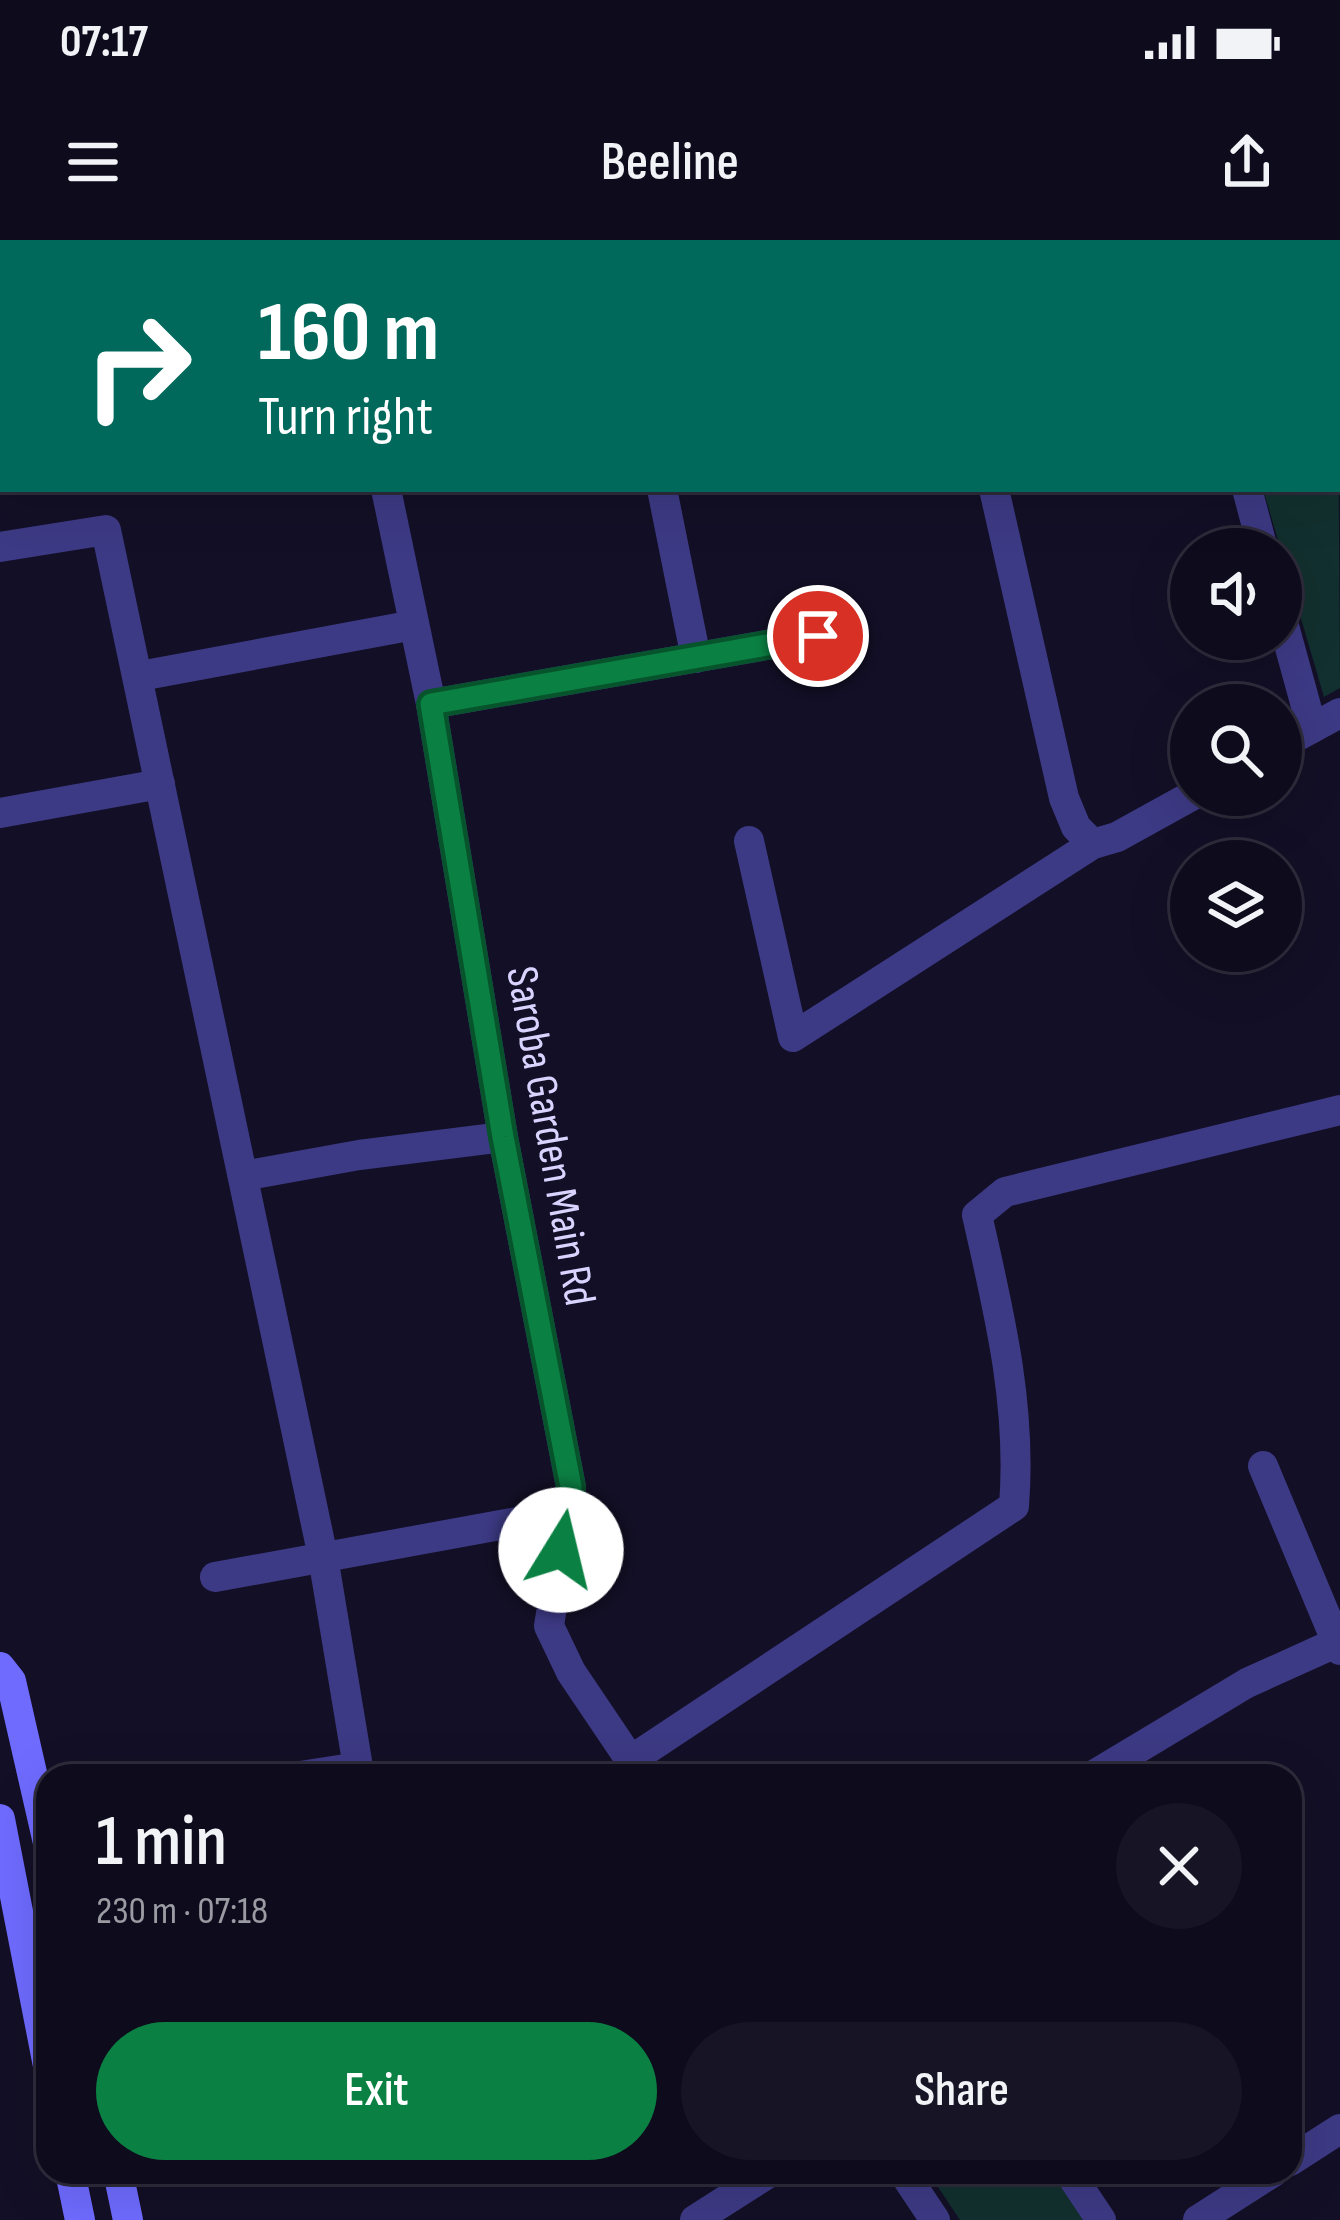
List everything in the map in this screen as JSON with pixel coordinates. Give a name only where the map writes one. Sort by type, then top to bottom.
[{"type":"main road","points":[[0,1666],[11,1681],[36,1790]]},
{"type":"main road","points":[[0,1820],[7,1901],[36,2018]]},
{"type":"main road","points":[[72,2184],[80,2220]]},
{"type":"main road","points":[[120,2184],[128,2220]]},
{"type":"street","name":"Saroba Garden Main Rd","points":[[387,492],[431,704],[503,1137],[571,1487],[550,1626],[571,1672],[633,1764]]},
{"type":"street","points":[[663,492],[696,658]]},
{"type":"street","points":[[995,492],[1064,798],[1076,827],[1093,844]]},
{"type":"street","points":[[1247,492],[1257,528]]},
{"type":"street","points":[[0,547],[106,530],[323,1557],[358,1764]]},
{"type":"street","points":[[140,676],[414,625]]},
{"type":"street","points":[[431,704],[818,636]]},
{"type":"street","points":[[1293,660],[1312,728]]},
{"type":"street","points":[[1302,734],[1340,713]]},
{"type":"street","points":[[0,813],[160,784]]},
{"type":"street","points":[[749,841],[793,1037],[1093,844],[1117,837],[1170,808]]},
{"type":"street","points":[[642,1764],[1014,1506],[1018,1454],[1008,1348],[977,1214],[1005,1192],[1340,1109]]},
{"type":"street","points":[[243,1176],[503,1137]]},
{"type":"street","points":[[1112,1764],[1247,1683],[1339,1644],[1263,1466]]},
{"type":"street","points":[[215,1577],[567,1513]]},
{"type":"street","points":[[1302,2153],[1340,2128]]},
{"type":"street","points":[[695,2220],[751,2184]]},
{"type":"street","points":[[911,2184],[935,2220]]},
{"type":"street","points":[[1077,2184],[1101,2220]]},
{"type":"street","points":[[1198,2220],[1254,2184]]},
{"type":"green space","points":[[1264,492],[1339,492],[1340,688],[1324,697],[1302,622],[1302,528],[1274,528]]},
{"type":"green space","points":[[936,2184],[1065,2184],[1089,2220],[960,2220]]},
{"type":"route","points":[[561,1550],[571,1487],[503,1137],[431,704],[818,636]]}]
